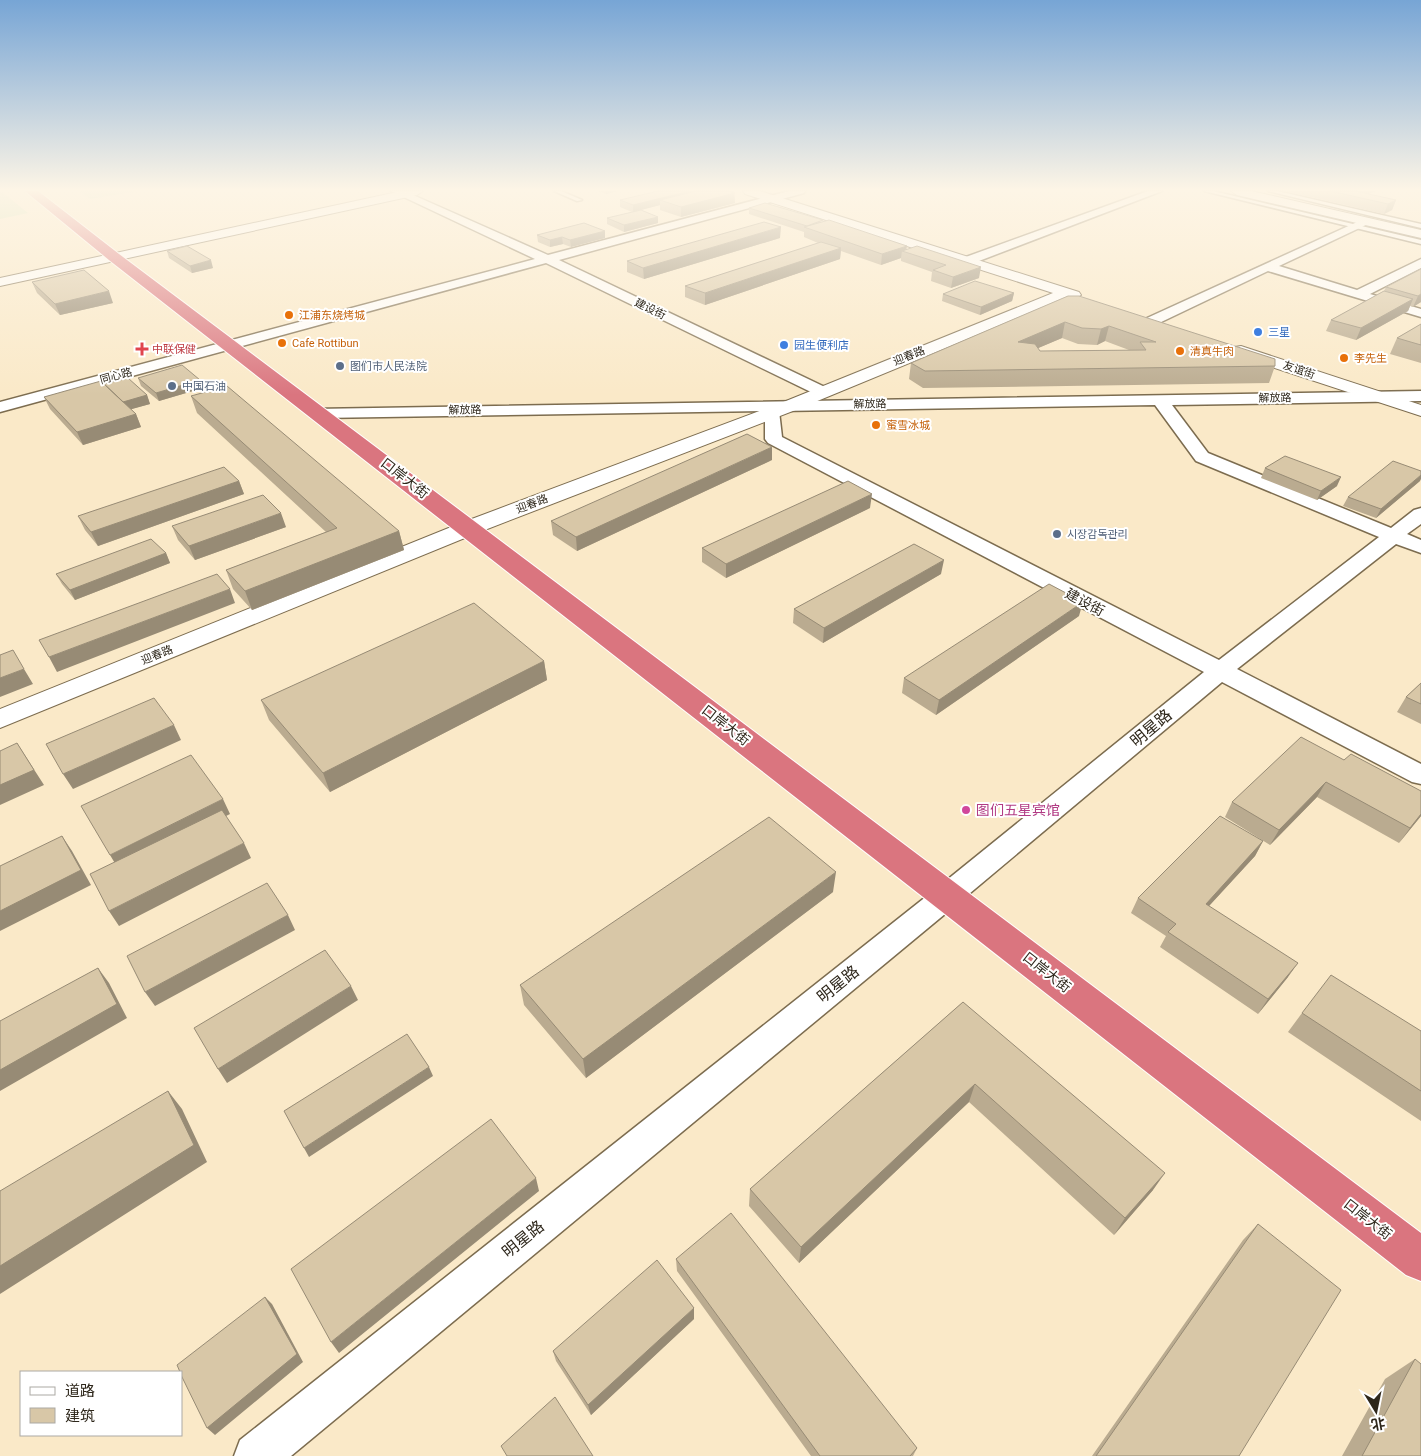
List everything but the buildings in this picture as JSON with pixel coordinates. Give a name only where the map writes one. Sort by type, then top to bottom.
[{"type":"highway","name":"口岸大街","points":[[117,259],[232,345],[1421,1260]]},
{"type":"street","points":[[0,282],[105,259]]},
{"type":"street","name":"同心路","points":[[0,407],[553,259]]},
{"type":"street","points":[[961,259],[1092,301]]},
{"type":"street","points":[[967,261],[973,259]]},
{"type":"street","points":[[1152,321],[1285,259]]},
{"type":"street","name":"建设街","points":[[549,260],[821,391]]},
{"type":"street","points":[[1357,295],[1421,263]]},
{"type":"street","points":[[1267,267],[1421,313]]},
{"type":"street","name":"迎春路","points":[[0,719],[469,528],[772,413],[821,391],[1066,293]]},
{"type":"street","points":[[1135,315],[1171,327]]},
{"type":"street","name":"友谊街","points":[[1227,346],[1421,411]]},
{"type":"street","name":"解放路","points":[[320,413],[792,404],[1421,396]]},
{"type":"street","points":[[1160,400],[1202,457],[1407,542]]},
{"type":"street","name":"建设街","points":[[772,413],[774,439],[1219,672],[1421,775]]},
{"type":"street","name":"明星路","points":[[256,1456],[947,896],[1219,672],[1407,542],[1421,514]]},
{"type":"place","name":"江浦东烧烤城","points":[[289,315]]},
{"type":"place","name":"三星","points":[[1258,332]]},
{"type":"place","name":"Cafe Rottibun","points":[[282,343]]},
{"type":"place","name":"园生便利店","points":[[784,345]]},
{"type":"place","name":"中联保健","points":[[142,349]]},
{"type":"place","name":"清真牛肉","points":[[1180,351]]},
{"type":"place","name":"李先生","points":[[1344,358]]},
{"type":"place","name":"图们市人民法院","points":[[340,366]]},
{"type":"place","name":"中国石油","points":[[172,386]]},
{"type":"place","name":"蜜雪冰城","points":[[876,425]]},
{"type":"place","name":"시장감독관리","points":[[1057,534]]},
{"type":"place","name":"图们五星宾馆","points":[[966,810]]}]
